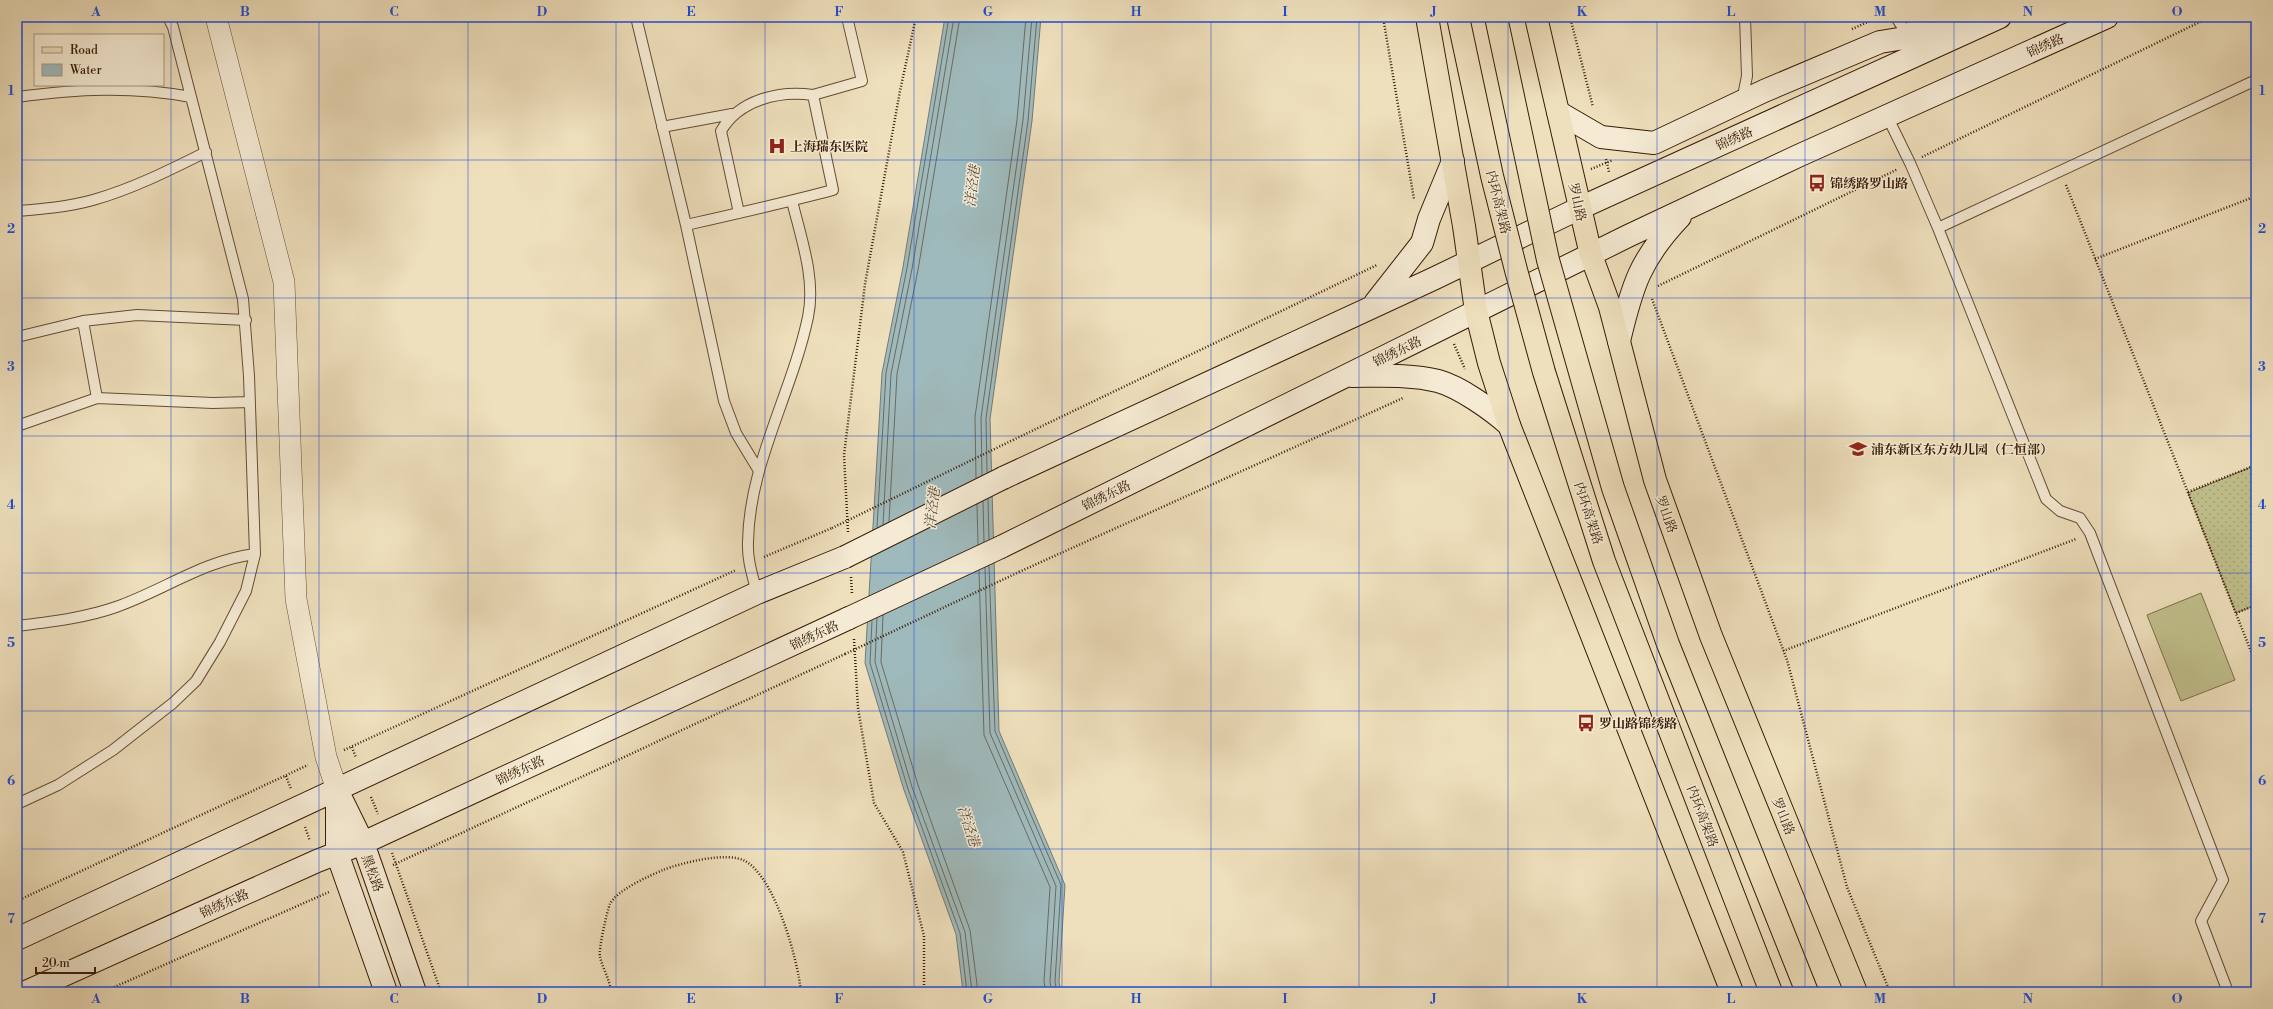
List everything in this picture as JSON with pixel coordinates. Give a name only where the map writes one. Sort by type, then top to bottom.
[{"type":"main road","points":[[1427,17],[1453,160],[1476,311],[1489,363],[1509,425],[1732,992]]},
{"type":"main road","name":"内环高架路","points":[[1458,17],[1492,176],[1516,270],[1544,372],[1604,561],[1771,992]]},
{"type":"main road","points":[[1496,17],[1548,260],[1613,488],[1668,644],[1807,992]]},
{"type":"main road","name":"罗山路","points":[[1536,17],[1591,255],[1610,307],[1655,480],[1709,629],[1856,992]]},
{"type":"main road","name":"锦绣路","points":[[1591,255],[1886,116],[2107,17]]},
{"type":"main road","points":[[1558,112],[1601,136],[1654,143],[1742,101],[1880,42],[1991,21]]},
{"type":"main road","name":"锦绣路","points":[[1469,260],[1991,21]]},
{"type":"main road","points":[[1372,307],[1422,243],[1429,219],[1453,160]]},
{"type":"main road","points":[[1619,341],[1628,299],[1640,269],[1659,239],[1689,208]]},
{"type":"main road","name":"锦绣东路","points":[[26,992],[337,853],[363,843],[852,627],[1001,547],[1591,255]]},
{"type":"main road","points":[[17,939],[757,593],[848,565],[1004,478],[1372,307],[1469,260]]},
{"type":"main road","points":[[1347,376],[1406,377],[1439,382],[1486,406],[1509,425]]},
{"type":"main road","points":[[337,790],[337,853],[386,992]]},
{"type":"main road","name":"黑松路","points":[[337,790],[363,843],[415,992]]},
{"type":"street","name":"黑松路","points":[[216,17],[284,282],[296,599],[326,757],[337,790]]},
{"type":"lane","points":[[17,804],[58,784],[113,750],[173,703],[196,680],[220,642],[246,591],[255,554],[250,402],[246,320],[243,299],[173,27],[168,17]]},
{"type":"lane","points":[[636,17],[686,225],[724,401],[736,433],[759,471]]},
{"type":"lane","points":[[662,127],[732,114],[758,101],[788,94],[813,95],[862,81],[847,17]]},
{"type":"lane","points":[[1742,101],[1747,76],[1744,17]]},
{"type":"lane","points":[[1896,17],[1904,30]]},
{"type":"lane","points":[[1880,42],[1933,17]]},
{"type":"lane","points":[[1938,228],[2256,80]]},
{"type":"lane","points":[[17,97],[106,89],[152,90],[191,97]]},
{"type":"lane","points":[[686,225],[792,201],[833,190],[813,95]]},
{"type":"lane","points":[[720,131],[732,114]]},
{"type":"lane","points":[[1886,116],[1910,163],[1938,228],[2046,499],[2060,511],[2080,518],[2090,533],[2223,880],[2201,921],[2228,992]]},
{"type":"lane","points":[[712,118],[720,131],[740,213]]},
{"type":"lane","points":[[17,211],[55,208],[93,200],[134,184],[206,152]]},
{"type":"lane","points":[[757,593],[749,563],[749,524],[759,471],[786,394],[808,316],[810,289],[807,265],[792,201]]},
{"type":"lane","points":[[17,337],[83,321],[137,315],[246,320]]},
{"type":"lane","points":[[83,321],[97,398]]},
{"type":"lane","points":[[17,426],[97,398],[213,403],[250,402]]},
{"type":"lane","points":[[17,626],[45,623],[115,607],[233,557],[255,554]]},
{"type":"path","points":[[848,534],[844,454],[865,284],[900,91],[916,17]]},
{"type":"path","points":[[1382,17],[1415,204]]},
{"type":"path","points":[[1570,17],[1601,136],[1614,193]]},
{"type":"path","points":[[2061,171],[2256,664]]},
{"type":"path","points":[[2095,259],[2256,196]]},
{"type":"path","points":[[17,901],[749,563],[832,528],[1379,264]]},
{"type":"path","points":[[1651,298],[1783,650],[1847,887],[1890,992]]},
{"type":"path","points":[[2188,493],[2256,465]]},
{"type":"path","points":[[1783,650],[2090,533]]},
{"type":"path","points":[[848,565],[852,597]]},
{"type":"path","points":[[374,873],[1019,572]]},
{"type":"path","points":[[2236,613],[2256,605]]},
{"type":"path","points":[[852,627],[858,708],[874,803],[903,852],[924,936],[924,992]]},
{"type":"path","points":[[352,746],[385,832],[441,992]]},
{"type":"path","points":[[611,992],[599,956],[610,903],[636,881],[671,867],[713,857],[745,861],[766,881],[785,925],[799,974],[801,992]]},
{"type":"path","points":[[103,992],[348,884]]},
{"type":"green space","points":[[2256,465],[2256,605],[2236,613],[2188,493]]},
{"type":"green space","points":[[2201,593],[2235,680],[2181,701],[2147,615]]},
{"type":"water","name":"洋泾港","points":[[945,17],[1041,17],[1032,121],[990,419],[999,731],[1065,885],[1059,982],[1061,992],[963,992],[956,934],[904,790],[865,663],[882,373],[903,267]]},
{"type":"place","name":"上海瑞东医院","points":[[777,146]]},
{"type":"place","name":"锦绣路罗山路","points":[[1817,183]]},
{"type":"place","name":"浦东新区东方幼儿园（仁恒部）","points":[[1858,449]]},
{"type":"place","name":"罗山路锦绣路","points":[[1586,723]]}]
